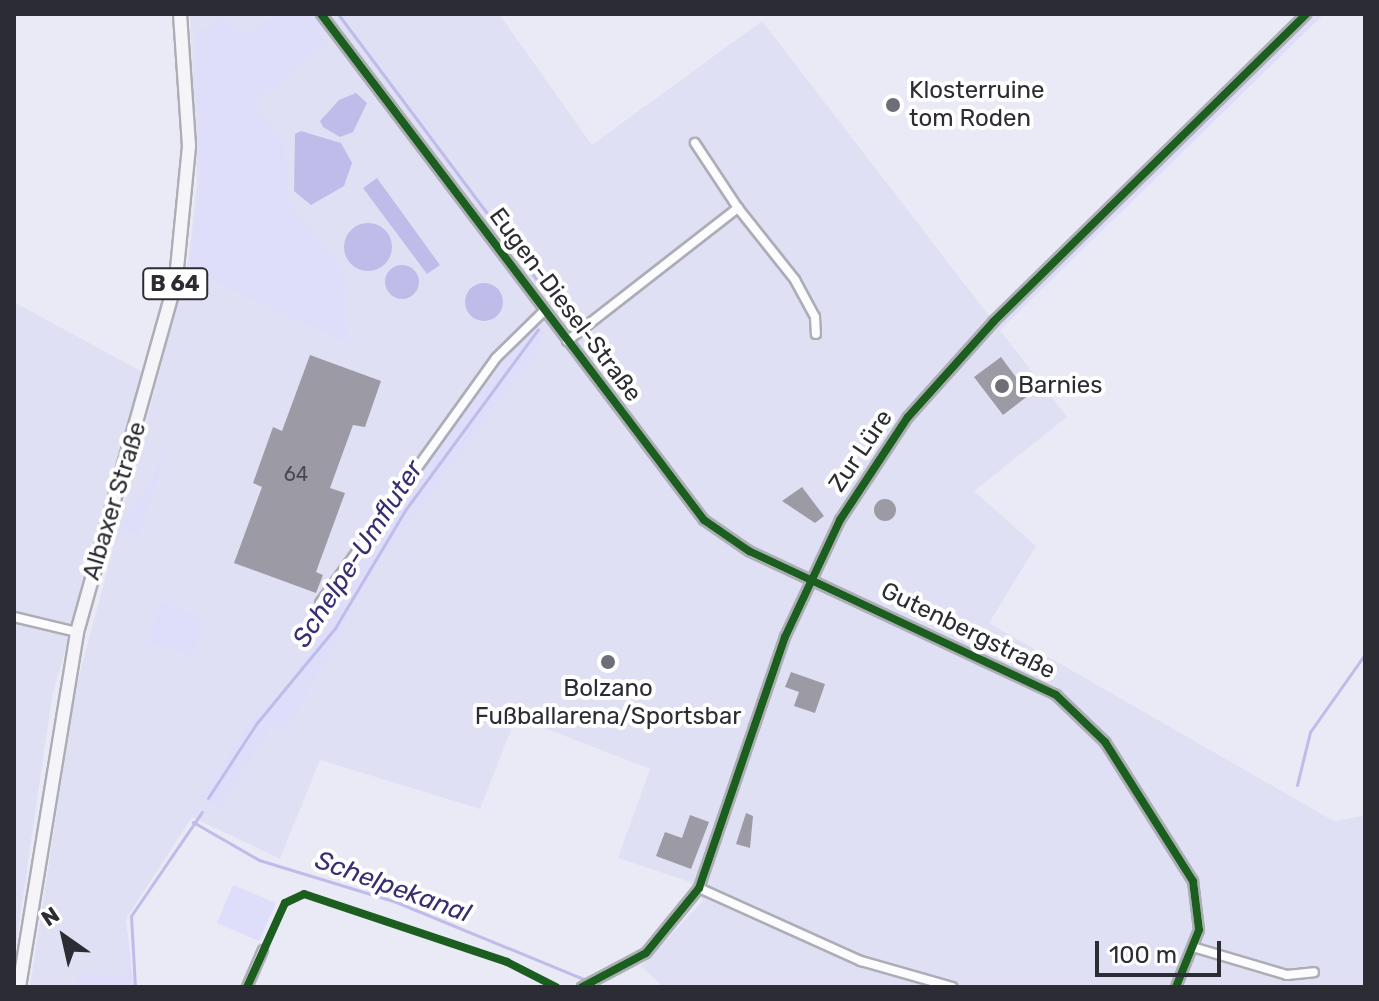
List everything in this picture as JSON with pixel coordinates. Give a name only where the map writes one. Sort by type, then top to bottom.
[{"type":"main road","name":"Albaxer Straße","points":[[19,987],[77,632],[176,279],[189,146],[180,14]]},
{"type":"street","name":"Eugen-Diesel-Straße","points":[[321,14],[704,520],[728,540],[811,580]]},
{"type":"street","name":"Zur Lüre","points":[[582,987],[646,953],[699,888],[761,699],[811,580],[868,472],[945,372],[1306,14]]},
{"type":"street","points":[[695,143],[738,208],[795,280],[815,317],[816,334]]},
{"type":"street","points":[[567,341],[738,208]]},
{"type":"street","points":[[320,603],[496,358],[544,311]]},
{"type":"street","name":"Gutenbergstraße","points":[[811,580],[992,662],[1056,695],[1086,721],[1150,807],[1193,881],[1201,918],[1196,948],[1176,987]]},
{"type":"street","points":[[14,617],[77,632]]},
{"type":"street","points":[[699,888],[861,961],[952,987]]},
{"type":"street","points":[[1196,948],[1287,975],[1314,972]]},
{"type":"street","points":[[249,987],[263,950]]},
{"type":"shaded area","points":[[190,14],[499,14],[592,145],[762,21],[1067,417],[974,491],[1036,546],[989,623],[1334,821],[1363,816],[1365,987],[663,987],[641,966],[703,901],[690,882],[618,858],[650,769],[516,717],[480,809],[320,760],[280,859],[192,817],[126,919],[126,977],[82,973],[71,987],[30,987],[75,692],[188,263],[197,183]]},
{"type":"shaded area","points":[[277,14],[313,14],[325,31],[320,35],[327,43],[253,103],[285,143],[288,201],[346,276],[347,343],[189,270],[200,184],[196,33],[225,15],[240,36]]},
{"type":"shaded area","points":[[1315,14],[1324,14],[1000,330],[997,325]]},
{"type":"shaded area","points":[[356,93],[367,103],[353,132],[340,137],[323,127],[320,121],[339,100]]},
{"type":"shaded area","points":[[301,131],[341,143],[352,163],[344,186],[311,205],[294,191],[295,134]]},
{"type":"shaded area","points":[[377,178],[440,265],[427,274],[363,188]]},
{"type":"shaded area","points":[[368,223],[385,230],[392,247],[385,264],[368,271],[351,264],[344,247],[351,230]]},
{"type":"shaded area","points":[[402,265],[414,270],[419,282],[414,294],[402,299],[390,294],[385,282],[390,270]]},
{"type":"shaded area","points":[[484,283],[498,288],[503,302],[498,316],[484,321],[470,316],[465,302],[470,288]]},
{"type":"shaded area","points":[[14,302],[144,373],[52,697],[14,959]]},
{"type":"shaded area","points":[[534,328],[543,331],[542,345],[380,560],[287,731],[271,728],[219,808],[201,798],[254,716],[281,693],[331,619],[324,616],[329,602],[373,538],[514,345]]},
{"type":"shaded area","points":[[173,430],[139,536],[117,528],[146,491]]},
{"type":"shaded area","points":[[161,601],[205,619],[195,656],[148,642]]},
{"type":"shaded area","points":[[233,885],[276,903],[259,941],[217,923]]},
{"type":"shaded area","points":[[126,919],[134,987],[71,987],[81,973],[126,977]]},
{"type":"building","points":[[310,355],[381,381],[365,427],[353,425],[330,488],[345,493],[316,572],[323,575],[316,593],[234,563],[262,487],[253,483],[273,427],[282,431]]},
{"type":"building","name":"Barnies","points":[[1001,357],[1029,395],[1003,415],[974,377]]},
{"type":"building","points":[[802,487],[824,516],[815,523],[782,501]]},
{"type":"building","points":[[885,499],[893,502],[896,510],[893,518],[885,521],[877,518],[874,510],[877,502]]},
{"type":"building","points":[[791,672],[825,684],[815,713],[794,706],[799,692],[785,687]]},
{"type":"building","points":[[746,813],[753,816],[750,848],[736,844]]},
{"type":"building","points":[[690,815],[709,822],[691,869],[656,856],[665,832],[682,838]]},
{"type":"waterway","name":"Schelpe-Umfluter","points":[[338,14],[554,303]]},
{"type":"waterway","name":"Schelpe-Umfluter","points":[[208,798],[256,724],[335,628],[406,509],[538,329]]},
{"type":"waterway","points":[[1297,785],[1310,732],[1365,654]]},
{"type":"waterway","points":[[135,987],[131,916],[202,812]]},
{"type":"waterway","name":"Schelpekanal","points":[[193,822],[259,860],[396,902],[584,979]]},
{"type":"cycle path","points":[[321,14],[704,520],[749,551],[1056,695],[1105,742],[1193,881],[1199,930],[1176,987]]},
{"type":"cycle path","points":[[582,987],[646,953],[699,888],[785,637],[840,520],[908,417],[994,321],[1306,14]]},
{"type":"cycle path","points":[[247,987],[285,903],[304,894],[507,962],[556,987]]},
{"type":"place","name":"Klosterruine tom Roden","points":[[893,105]]},
{"type":"place","name":"Barnies","points":[[1002,386]]},
{"type":"place","name":"Bolzano Fußballarena/Sportsbar","points":[[608,662]]}]
